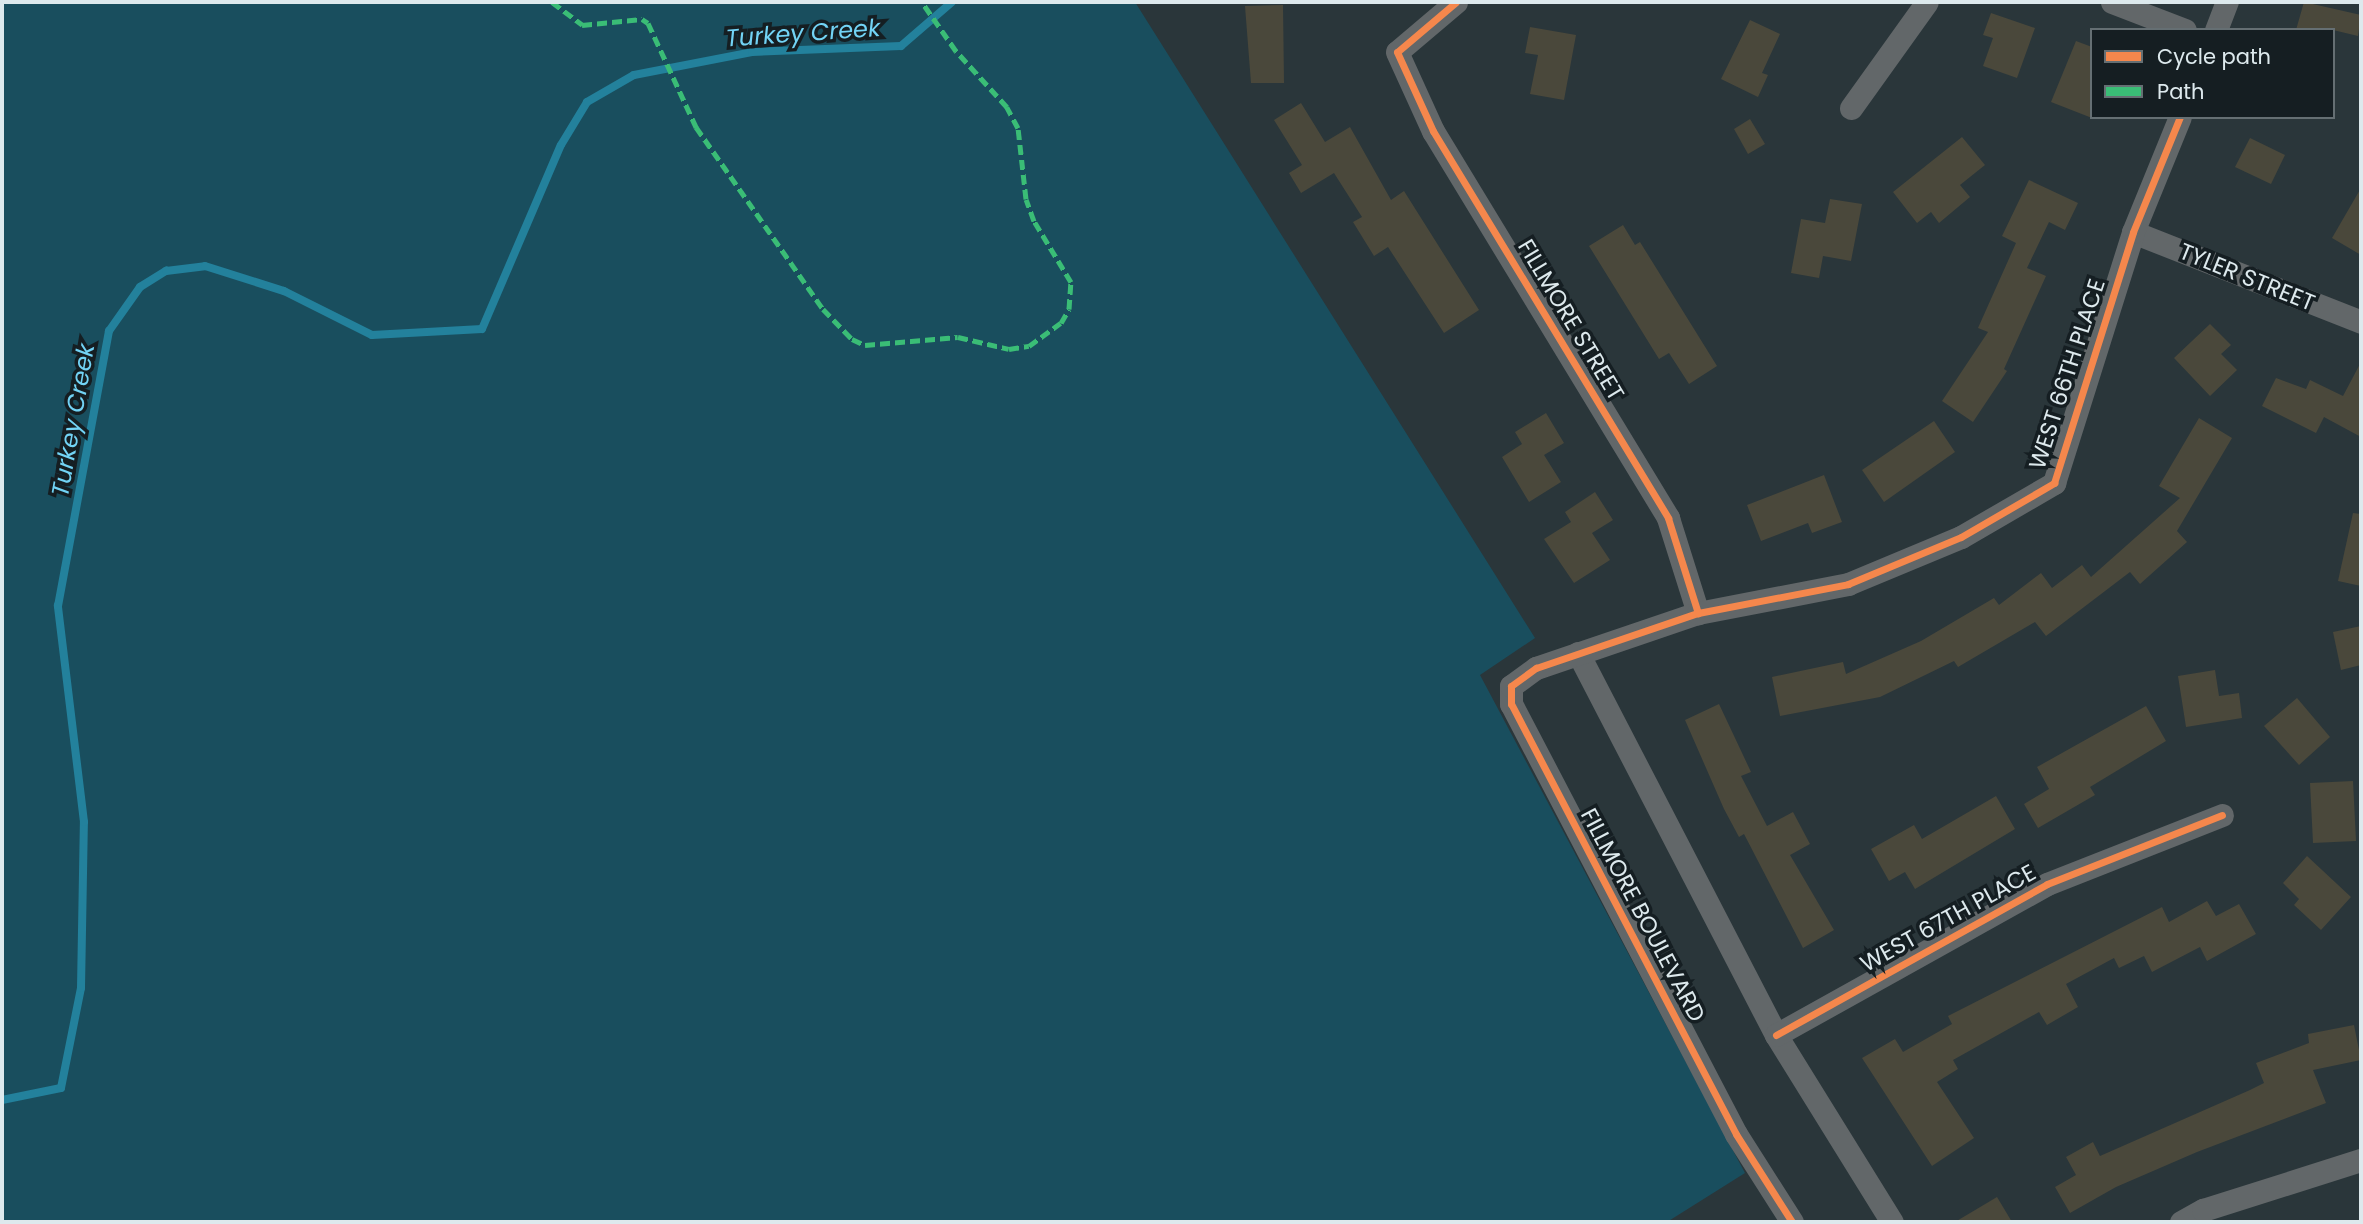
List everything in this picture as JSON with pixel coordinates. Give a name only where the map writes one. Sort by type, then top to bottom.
[{"type":"street","name":"FILLMORE STREET","points":[[1455,2],[1397,52],[1433,131],[1668,518],[1698,613]]},
{"type":"street","points":[[1851,108],[1927,2]]},
{"type":"street","points":[[2112,2],[2180,28]]},
{"type":"street","points":[[2217,28],[2227,2]]},
{"type":"street","name":"WEST 66TH PLACE","points":[[1578,653],[1698,613],[1848,584],[1961,537],[2054,484],[2133,232],[2179,119]]},
{"type":"street","name":"TYLER STREET","points":[[2133,232],[2361,322]]},
{"type":"street","points":[[1578,653],[1776,1035],[1892,1222]]},
{"type":"street","name":"FILLMORE BOULEVARD","points":[[1578,653],[1536,668],[1511,686],[1511,704],[1736,1134],[1792,1222]]},
{"type":"street","name":"WEST 67TH PLACE","points":[[1776,1035],[2047,884],[2222,815]]},
{"type":"street","points":[[2181,1222],[2203,1210],[2361,1160]]},
{"type":"shaded area","points":[[2,2],[1135,2],[1535,638],[1480,675],[1745,1173],[1667,1222],[2,1222]]},
{"type":"building","points":[[2304,2],[2361,15],[2358,36],[2335,30],[2335,28],[2297,28]]},
{"type":"building","points":[[1283,5],[1284,83],[1251,83],[1245,6]]},
{"type":"building","points":[[1991,13],[2035,28],[2017,78],[1983,66],[1993,38],[1983,35]]},
{"type":"building","points":[[1750,20],[1780,34],[1762,73],[1768,75],[1758,97],[1721,79]]},
{"type":"building","points":[[1530,27],[1576,35],[1564,100],[1530,94],[1538,55],[1525,53]]},
{"type":"building","points":[[2076,41],[2090,46],[2090,117],[2051,102]]},
{"type":"building","points":[[1301,103],[1325,142],[1350,127],[1391,200],[1404,191],[1479,310],[1444,333],[1388,247],[1374,256],[1353,222],[1362,217],[1334,173],[1301,193],[1289,173],[1302,165],[1274,120]]},
{"type":"building","points":[[1750,119],[1765,144],[1748,154],[1734,129]]},
{"type":"building","points":[[1962,137],[1985,165],[1960,185],[1970,197],[1939,223],[1931,212],[1917,223],[1893,192]]},
{"type":"building","points":[[2250,138],[2285,155],[2271,184],[2235,167]]},
{"type":"building","points":[[2029,180],[2078,203],[2065,230],[2049,222],[2027,268],[2046,276],[2004,369],[2007,371],[1973,422],[1942,401],[1988,332],[1978,328],[2016,243],[2002,236]]},
{"type":"building","points":[[2361,188],[2361,255],[2332,238]]},
{"type":"building","points":[[1830,199],[1862,204],[1851,261],[1823,256],[1819,278],[1791,273],[1801,219],[1825,223]]},
{"type":"building","points":[[1623,225],[1635,245],[1640,242],[1717,366],[1689,384],[1669,353],[1659,359],[1589,246]]},
{"type":"building","points":[[2210,324],[2231,345],[2221,354],[2237,370],[2210,396],[2174,358]]},
{"type":"building","points":[[2361,362],[2361,437],[2324,417],[2316,433],[2262,406],[2276,378],[2306,389],[2310,380],[2343,396]]},
{"type":"building","points":[[1546,413],[1564,443],[1544,455],[1561,482],[1529,502],[1502,457],[1522,444],[1515,432]]},
{"type":"building","points":[[2199,418],[2232,438],[2177,531],[2187,542],[2140,584],[2130,572],[2046,636],[2035,622],[1958,667],[1954,661],[1880,697],[1780,716],[1772,677],[1843,662],[1846,674],[1921,641],[1994,598],[1999,605],[2041,573],[2052,588],[2082,565],[2091,577],[2180,498],[2159,486]]},
{"type":"building","points":[[1934,421],[1955,452],[1884,502],[1862,470]]},
{"type":"building","points":[[1824,475],[1842,522],[1812,533],[1808,523],[1761,541],[1747,505]]},
{"type":"building","points":[[1595,492],[1613,520],[1592,533],[1610,560],[1574,583],[1544,539],[1571,522],[1565,512]]},
{"type":"building","points":[[2353,513],[2361,514],[2361,586],[2338,581]]},
{"type":"building","points":[[2361,626],[2361,665],[2341,670],[2333,632]]},
{"type":"building","points":[[2215,670],[2219,696],[2239,693],[2242,718],[2186,727],[2178,676]]},
{"type":"building","points":[[2297,698],[2330,737],[2299,765],[2264,726]]},
{"type":"building","points":[[1719,704],[1751,772],[1741,776],[1767,826],[1793,812],[1810,844],[1790,855],[1834,930],[1803,948],[1744,834],[1739,837],[1724,809],[1685,720]]},
{"type":"building","points":[[2146,706],[2166,741],[2090,787],[2095,795],[2038,828],[2024,804],[2049,789],[2037,767]]},
{"type":"building","points":[[2353,781],[2356,841],[2313,843],[2310,783]]},
{"type":"building","points":[[1996,796],[2015,829],[1915,889],[1905,872],[1889,881],[1871,849],[1914,825],[1922,839]]},
{"type":"building","points":[[2307,856],[2351,897],[2321,930],[2294,905],[2299,899],[2283,883]]},
{"type":"building","points":[[2207,901],[2216,916],[2239,904],[2256,934],[2207,961],[2200,947],[2152,972],[2144,956],[2119,968],[2114,958],[2066,984],[2078,1007],[2047,1025],[2039,1012],[1953,1060],[1958,1069],[1937,1082],[1974,1138],[1932,1166],[1862,1058],[1895,1039],[1903,1052],[1952,1024],[1948,1016],[2162,907],[2169,922]]},
{"type":"building","points":[[2354,1025],[2361,1060],[2313,1070],[2326,1103],[2197,1152],[2116,1187],[2070,1213],[2055,1187],[2076,1175],[2066,1157],[2093,1142],[2100,1156],[2250,1090],[2264,1083],[2256,1063],[2309,1043],[2308,1034]]},
{"type":"building","points":[[1997,1197],[2012,1222],[1955,1222]]},
{"type":"waterway","name":"Turkey Creek","points":[[2,1100],[61,1088],[81,988],[84,822],[58,606],[109,331],[140,287],[166,271],[205,266],[284,291],[372,335],[482,329],[561,145],[587,102],[634,75],[752,52],[901,46],[952,2]]},
{"type":"marked path","points":[[552,2],[582,25],[642,19],[648,23],[696,127],[823,309],[852,339],[865,345],[958,337],[1009,349],[1029,346],[1061,323],[1069,309],[1071,282],[1034,221],[1026,199],[1018,128],[1007,107],[956,51],[922,2]]},
{"type":"cycle path","points":[[1456,2],[1397,52],[1433,131],[1668,518],[1698,613]]},
{"type":"cycle path","points":[[1792,1222],[1736,1134],[1511,704],[1511,686],[1536,668],[1698,613],[1848,584],[1961,537],[2054,483],[2133,232],[2179,119]]},
{"type":"cycle path","points":[[1776,1035],[2047,884],[2222,815]]}]
